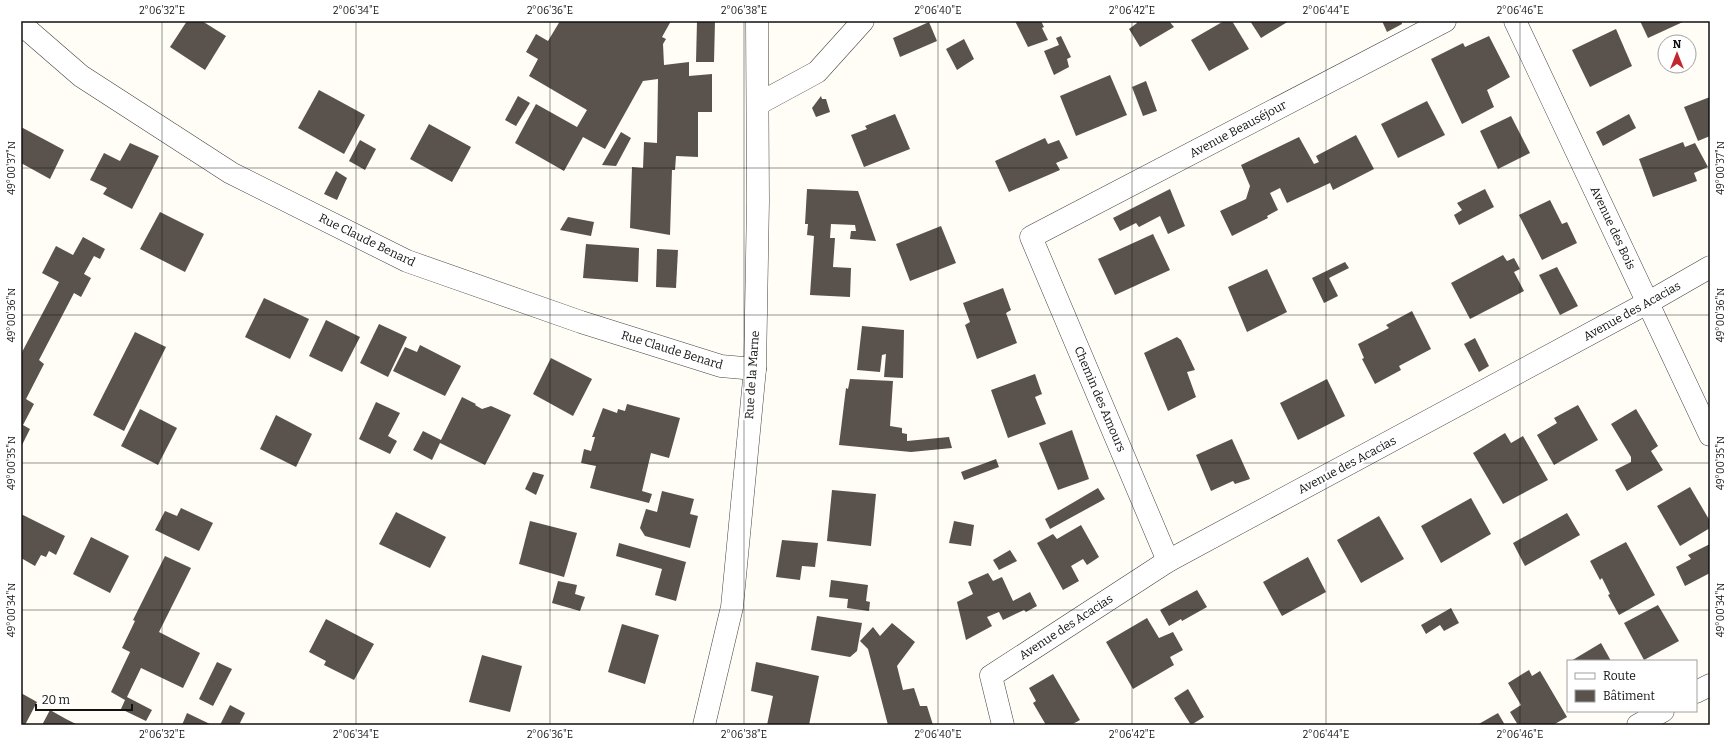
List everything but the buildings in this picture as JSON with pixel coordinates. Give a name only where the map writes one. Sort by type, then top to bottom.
[{"type":"street","name":"Rue de la Marne","points":[[704,725],[732,607],[755,369],[758,104],[757,21]]},
{"type":"street","points":[[758,104],[817,72],[862,21]]},
{"type":"street","name":"Avenue Beauséjour","points":[[1031,237],[1445,21]]},
{"type":"street","name":"Avenue des Bois","points":[[1515,21],[1649,302],[1710,435]]},
{"type":"street","name":"Rue Claude Benard","points":[[21,24],[81,76],[231,173],[407,261],[582,322],[721,366],[755,369]]},
{"type":"street","name":"Chemin des Amours","points":[[1031,237],[1168,562]]},
{"type":"street","name":"Avenue des Acacias","points":[[1003,725],[991,676],[1168,562],[1649,302],[1710,267]]},
{"type":"street","points":[[1697,692],[1710,685]]},
{"type":"street","points":[[1638,725],[1661,712]]}]
